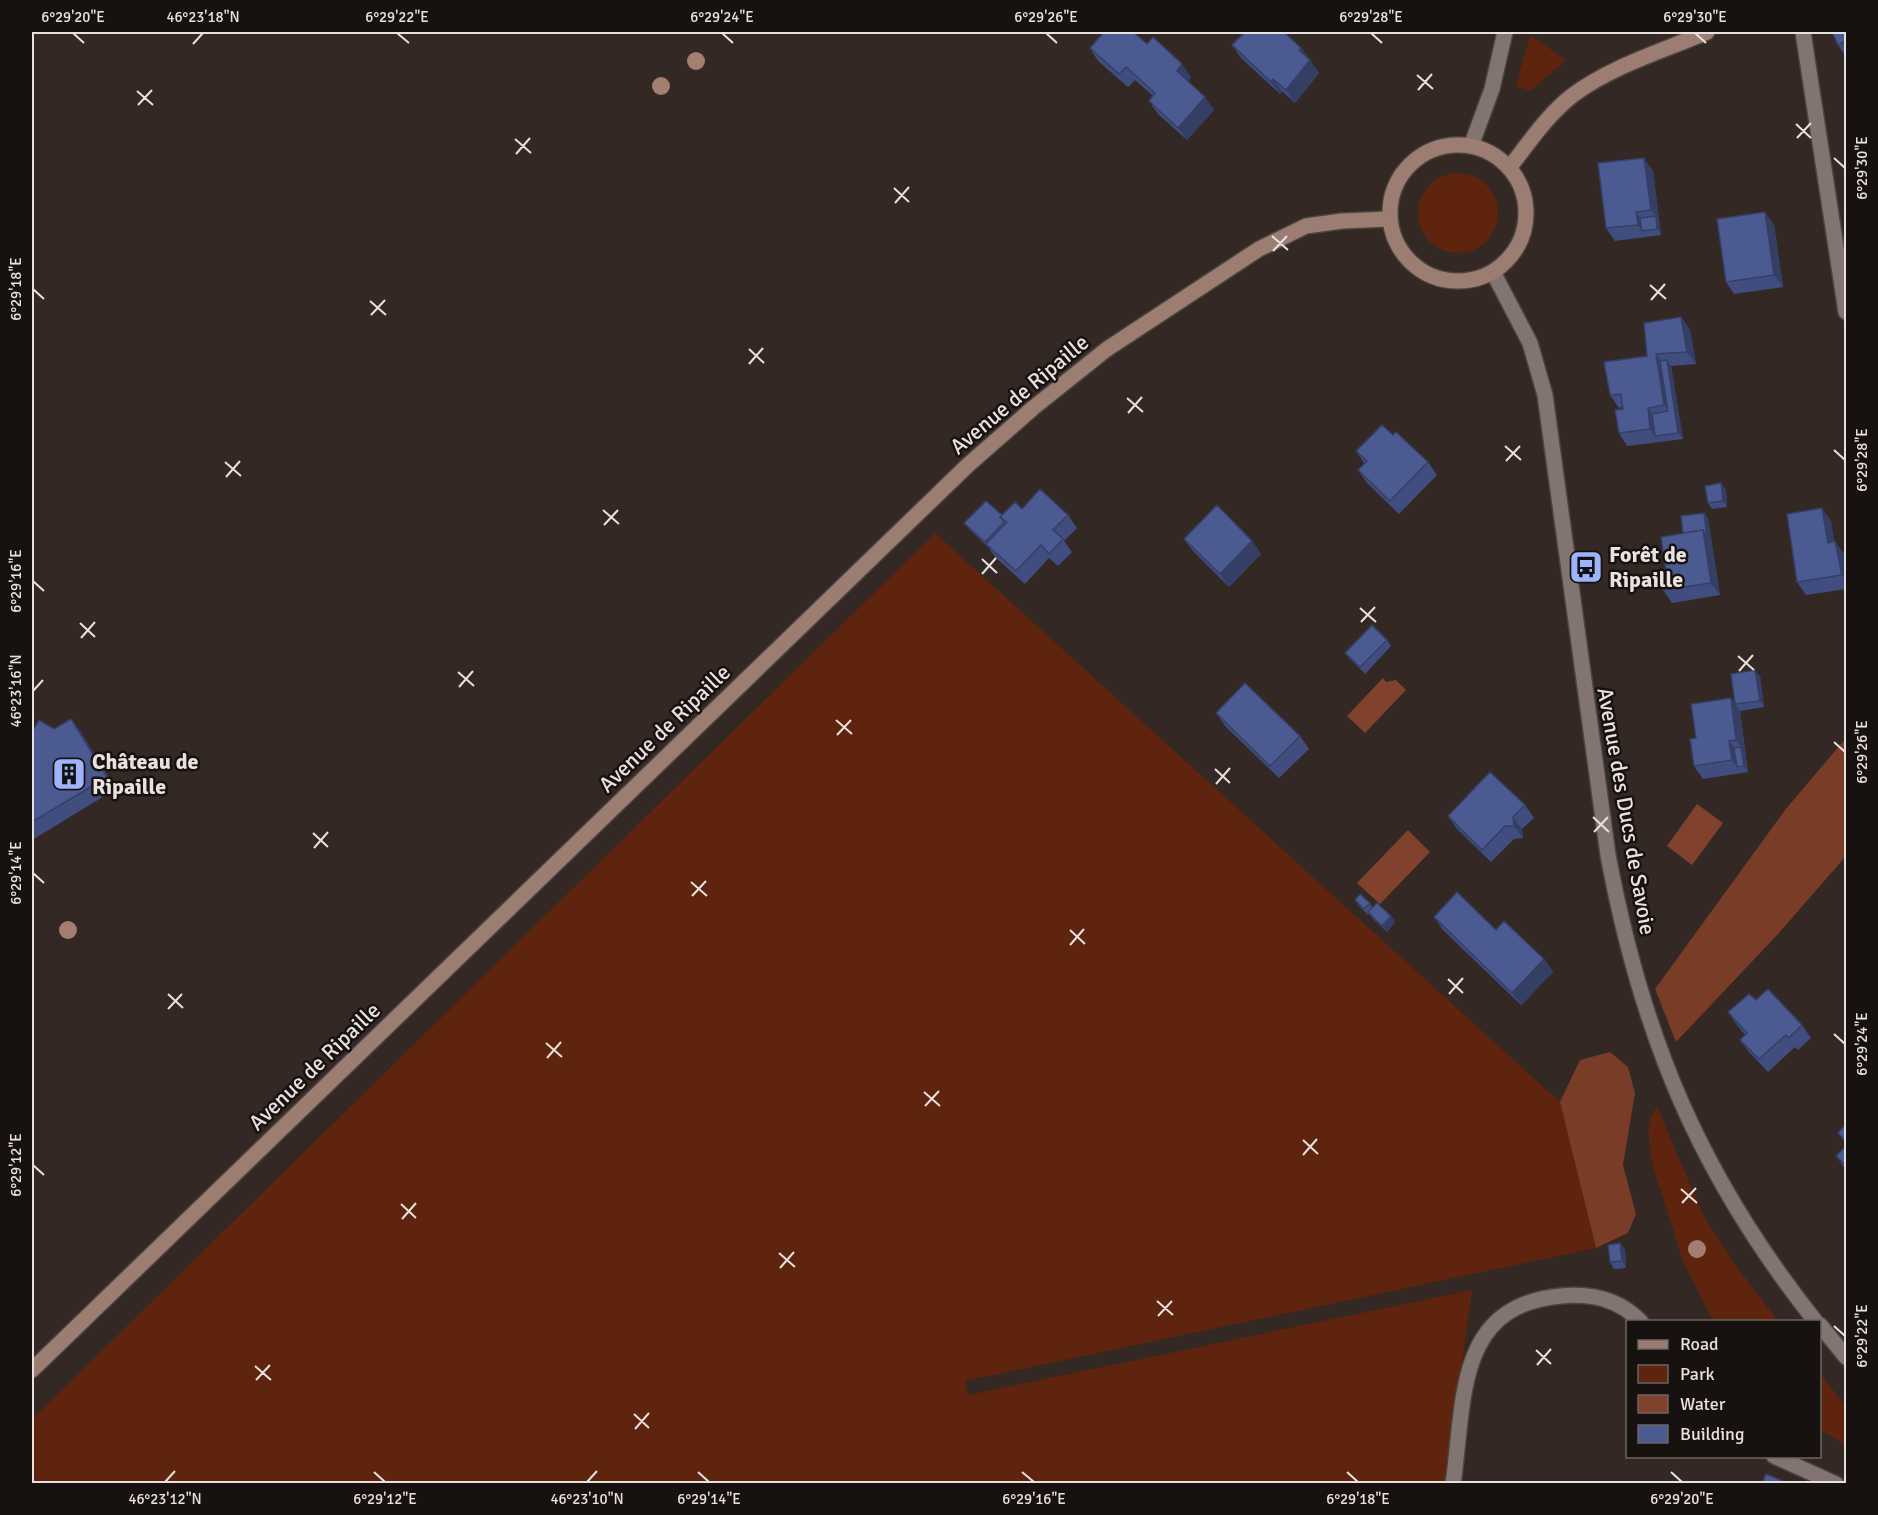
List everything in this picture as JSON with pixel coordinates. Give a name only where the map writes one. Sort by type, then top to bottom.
[{"type":"street","points":[[1471,146],[1492,89],[1505,32]]},
{"type":"street","points":[[1509,168],[1548,120],[1573,95],[1603,77],[1707,32]]},
{"type":"street","points":[[1803,32],[1846,312]]},
{"type":"street","points":[[1471,146],[1490,153],[1509,168],[1524,195],[1524,227],[1511,257],[1493,272],[1466,282],[1446,281],[1427,275],[1411,264],[1398,248],[1389,219],[1393,191],[1408,166],[1423,155],[1440,147],[1471,146]]},
{"type":"street","name":"Avenue de Ripaille","points":[[32,1370],[968,465],[1026,414],[1107,349],[1157,314],[1279,238],[1321,223],[1389,219]]},
{"type":"street","name":"Avenue des Ducs de Savoie","points":[[1493,272],[1530,343],[1545,395],[1608,855],[1621,926],[1640,995],[1665,1067],[1709,1161],[1762,1249],[1815,1320]]},
{"type":"street","points":[[1454,1484],[1468,1379],[1483,1335],[1495,1320],[1511,1308],[1528,1301],[1568,1295],[1610,1300],[1626,1308],[1639,1320]]},
{"type":"street","points":[[1821,1326],[1846,1357]]},
{"type":"street","points":[[1778,1458],[1836,1484]]},
{"type":"green space","points":[[1530,35],[1566,60],[1530,91],[1516,86]]},
{"type":"green space","points":[[1458,173],[1473,176],[1486,185],[1495,198],[1498,213],[1495,228],[1486,241],[1473,250],[1458,253],[1443,250],[1430,241],[1421,228],[1418,213],[1421,198],[1430,185],[1443,176]]},
{"type":"green space","points":[[935,533],[1560,1102],[1596,1248],[965,1381],[968,1395],[1472,1290],[1446,1483],[32,1484],[32,1419]]},
{"type":"green space","points":[[1657,1106],[1703,1215],[1732,1260],[1777,1320],[1712,1320],[1683,1261],[1652,1163],[1648,1131],[1651,1117]]},
{"type":"green space","points":[[1821,1375],[1846,1406],[1846,1445],[1821,1431]]},
{"type":"shaded area","points":[[1846,738],[1846,856],[1778,934],[1676,1042],[1655,989],[1785,810]]},
{"type":"shaded area","points":[[1610,1052],[1628,1067],[1635,1093],[1623,1165],[1636,1214],[1628,1233],[1596,1248],[1560,1102],[1580,1060]]},
{"type":"water","points":[[1383,678],[1386,682],[1396,680],[1406,690],[1365,733],[1347,716]]},
{"type":"water","points":[[1697,804],[1723,823],[1692,865],[1667,846]]},
{"type":"water","points":[[1408,830],[1430,852],[1380,904],[1357,883]]},
{"type":"building","points":[[1104,32],[1133,32],[1147,44],[1153,37],[1182,64],[1177,71],[1205,97],[1178,128],[1149,101],[1155,93],[1126,67],[1119,74],[1090,48]]},
{"type":"building","points":[[1245,32],[1284,32],[1310,60],[1286,90],[1273,79],[1271,82],[1232,45]]},
{"type":"building","points":[[1832,32],[1846,32],[1846,41],[1838,45]]},
{"type":"building","points":[[1644,158],[1651,210],[1636,212],[1638,225],[1606,228],[1598,163]]},
{"type":"building","points":[[1765,212],[1774,275],[1726,282],[1717,219]]},
{"type":"building","points":[[1656,216],[1657,229],[1642,231],[1640,218]]},
{"type":"building","points":[[1681,317],[1687,352],[1656,354],[1664,405],[1648,408],[1650,429],[1619,433],[1615,410],[1623,409],[1621,394],[1610,395],[1604,362],[1647,356],[1644,323]]},
{"type":"building","points":[[1667,360],[1678,433],[1655,436],[1652,414],[1668,411],[1660,361]]},
{"type":"building","points":[[1382,425],[1393,435],[1396,432],[1428,462],[1390,501],[1358,470],[1367,461],[1356,451]]},
{"type":"building","points":[[1721,483],[1723,501],[1708,503],[1705,486]]},
{"type":"building","points":[[1040,489],[1068,515],[1053,530],[1063,539],[1049,554],[1041,545],[1016,571],[986,544],[1007,522],[1000,517],[1015,502],[1022,509]]},
{"type":"building","points":[[986,501],[1002,515],[1000,517],[1004,522],[985,542],[964,523]]},
{"type":"building","points":[[1217,505],[1252,541],[1220,574],[1184,539]]},
{"type":"building","points":[[1822,508],[1828,543],[1835,541],[1842,575],[1797,582],[1787,514]]},
{"type":"building","points":[[1704,513],[1707,537],[1703,530],[1683,533],[1681,516]]},
{"type":"building","points":[[1703,530],[1711,583],[1663,590],[1660,572],[1666,571],[1661,537]]},
{"type":"building","points":[[1372,625],[1387,640],[1360,667],[1345,653]]},
{"type":"building","points":[[1755,670],[1760,701],[1735,704],[1731,674]]},
{"type":"building","points":[[1245,683],[1300,736],[1270,766],[1216,713]]},
{"type":"building","points":[[1731,698],[1736,740],[1729,741],[1732,760],[1694,766],[1690,739],[1696,738],[1691,704]]},
{"type":"building","name":"Château de Ripaille","points":[[71,719],[107,777],[32,822],[32,732],[39,720],[54,729]]},
{"type":"building","points":[[1741,747],[1744,766],[1737,767],[1734,748]]},
{"type":"building","points":[[1490,772],[1525,805],[1513,817],[1514,826],[1505,826],[1482,850],[1448,816]]},
{"type":"building","points":[[1457,892],[1496,930],[1504,921],[1544,959],[1512,993],[1434,917]]},
{"type":"building","points":[[1360,894],[1370,903],[1364,909],[1355,900]]},
{"type":"building","points":[[1377,903],[1391,916],[1382,926],[1368,912]]},
{"type":"building","points":[[1768,989],[1802,1025],[1789,1038],[1786,1035],[1759,1059],[1740,1040],[1747,1033],[1728,1012],[1749,994],[1756,1000]]},
{"type":"building","points":[[1846,1124],[1846,1142],[1838,1133]]},
{"type":"building","points":[[1846,1146],[1846,1166],[1836,1156]]},
{"type":"building","points":[[1620,1243],[1622,1261],[1610,1262],[1608,1245]]},
{"type":"building","points":[[1766,1474],[1785,1482],[1784,1484],[1762,1484]]},
{"type":"place","name":"Forêt de Ripaille","points":[[1586,567]]},
{"type":"place","name":"Château de Ripaille","points":[[69,774]]}]
